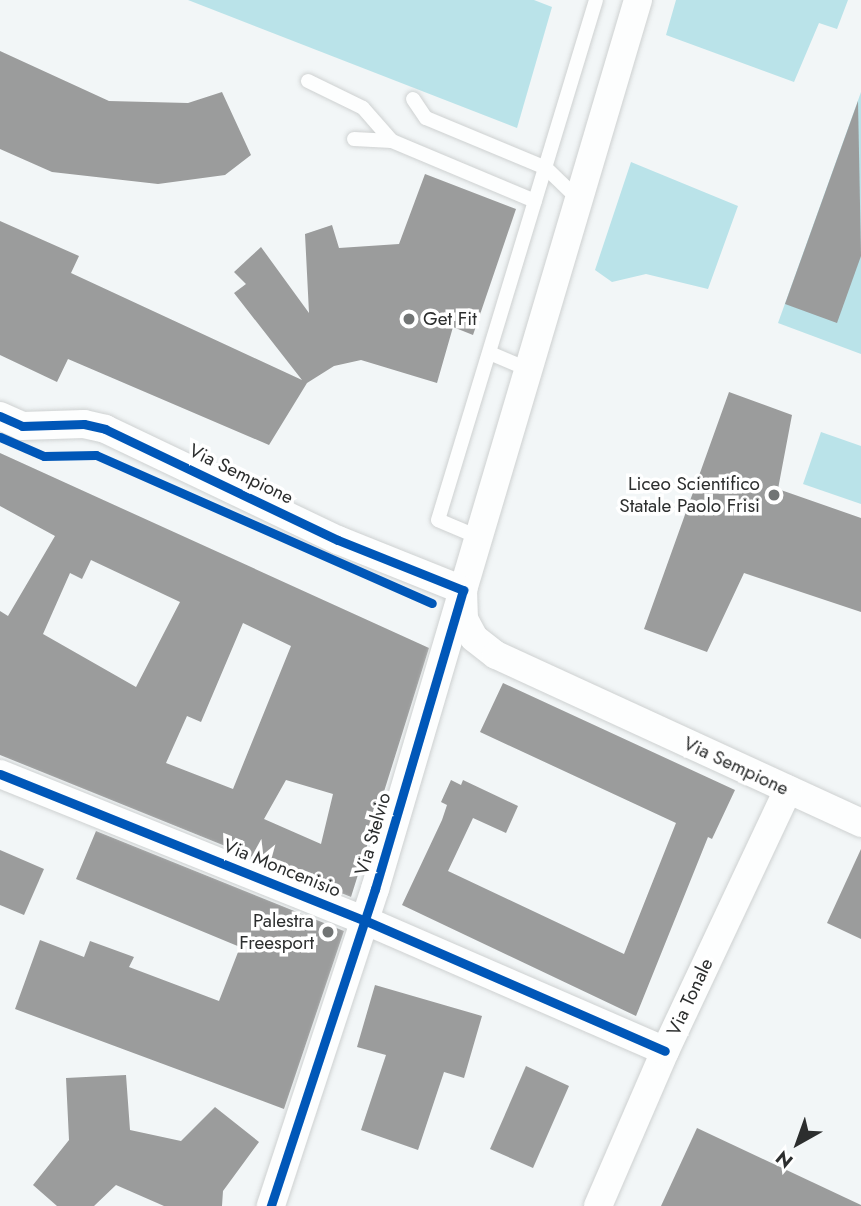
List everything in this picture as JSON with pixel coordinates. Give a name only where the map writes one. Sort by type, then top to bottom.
[{"type":"street","name":"Via Stelvio","points":[[271,1206],[364,920],[638,0]]},
{"type":"street","name":"Via Sempione","points":[[0,416],[22,426],[84,424],[105,429],[338,540],[463,590],[468,629],[496,655],[861,823]]},
{"type":"street","name":"Via Moncenisio","points":[[0,774],[364,920],[664,1051]]},
{"type":"street","name":"Via Tonale","points":[[598,1206],[664,1051],[788,790]]},
{"type":"lane","points":[[478,537],[438,520],[492,354],[592,1]]},
{"type":"lane","points":[[308,81],[363,108],[393,141]]},
{"type":"lane","points":[[412,99],[426,118],[546,168],[578,200]]},
{"type":"lane","points":[[354,139],[393,141],[535,201]]},
{"type":"lane","points":[[492,354],[528,369]]},
{"type":"shaded area","points":[[188,0],[534,0],[552,7],[517,128]]},
{"type":"shaded area","points":[[676,0],[848,0],[837,29],[819,23],[794,82],[666,35]]},
{"type":"shaded area","points":[[861,92],[861,354],[778,323]]},
{"type":"shaded area","points":[[631,162],[738,206],[708,289],[646,274],[612,282],[595,270]]},
{"type":"shaded area","points":[[821,432],[861,446],[861,504],[803,484]]},
{"type":"building","points":[[0,51],[109,101],[188,103],[222,92],[251,155],[225,175],[158,184],[52,172],[0,149]]},
{"type":"building","points":[[858,101],[861,256],[837,323],[785,304]]},
{"type":"building","points":[[425,174],[516,209],[473,335],[453,327],[437,383],[361,360],[334,366],[307,383],[269,445],[68,359],[57,382],[0,355],[0,221],[79,256],[71,273],[302,380],[234,293],[246,284],[234,272],[261,247],[309,313],[305,234],[332,225],[339,248],[399,244]]},
{"type":"building","points":[[729,392],[792,415],[778,489],[861,518],[861,612],[744,573],[707,652],[644,629]]},
{"type":"building","points":[[0,453],[429,648],[351,897],[0,755],[0,611],[8,616],[55,536],[0,506]],"holes":[[[91,560],[180,602],[136,687],[43,634],[70,573],[82,579]],[[243,623],[291,646],[233,789],[166,763],[187,716],[201,722]],[[286,780],[333,794],[321,844],[264,819]]]},
{"type":"building","points":[[503,683],[735,790],[712,839],[708,837],[636,1016],[402,905],[442,820],[447,805],[441,802],[451,780],[461,785],[463,780],[518,806],[506,833],[473,818],[448,871],[624,954],[676,823],[480,732]]},
{"type":"building","points":[[96,831],[344,931],[284,1109],[15,1009],[40,940],[84,957],[90,941],[134,957],[129,967],[219,1001],[240,947],[76,879]]},
{"type":"building","points":[[861,849],[861,939],[827,923]]},
{"type":"building","points":[[0,850],[44,869],[24,915],[0,905]]},
{"type":"building","points":[[375,985],[482,1016],[464,1078],[444,1072],[418,1150],[361,1130],[386,1055],[357,1047]]},
{"type":"building","points":[[526,1066],[569,1086],[533,1168],[490,1149]]},
{"type":"building","points":[[126,1075],[130,1130],[181,1141],[215,1107],[259,1142],[223,1191],[222,1206],[164,1206],[116,1185],[94,1206],[57,1206],[33,1185],[69,1140],[66,1078]]},
{"type":"building","points":[[697,1128],[861,1205],[861,1206],[661,1206]]},
{"type":"cycle path","points":[[0,416],[22,426],[84,424],[105,429],[338,540],[463,590],[375,889],[271,1206]]},
{"type":"cycle path","points":[[0,437],[44,456],[96,455],[432,603]]},
{"type":"cycle path","points":[[0,774],[364,920],[665,1051]]},
{"type":"place","name":"Get Fit","points":[[409,319]]},
{"type":"place","name":"Liceo Scientifico Statale Paolo Frisi","points":[[774,495]]},
{"type":"place","name":"Palestra Freesport","points":[[328,932]]}]
